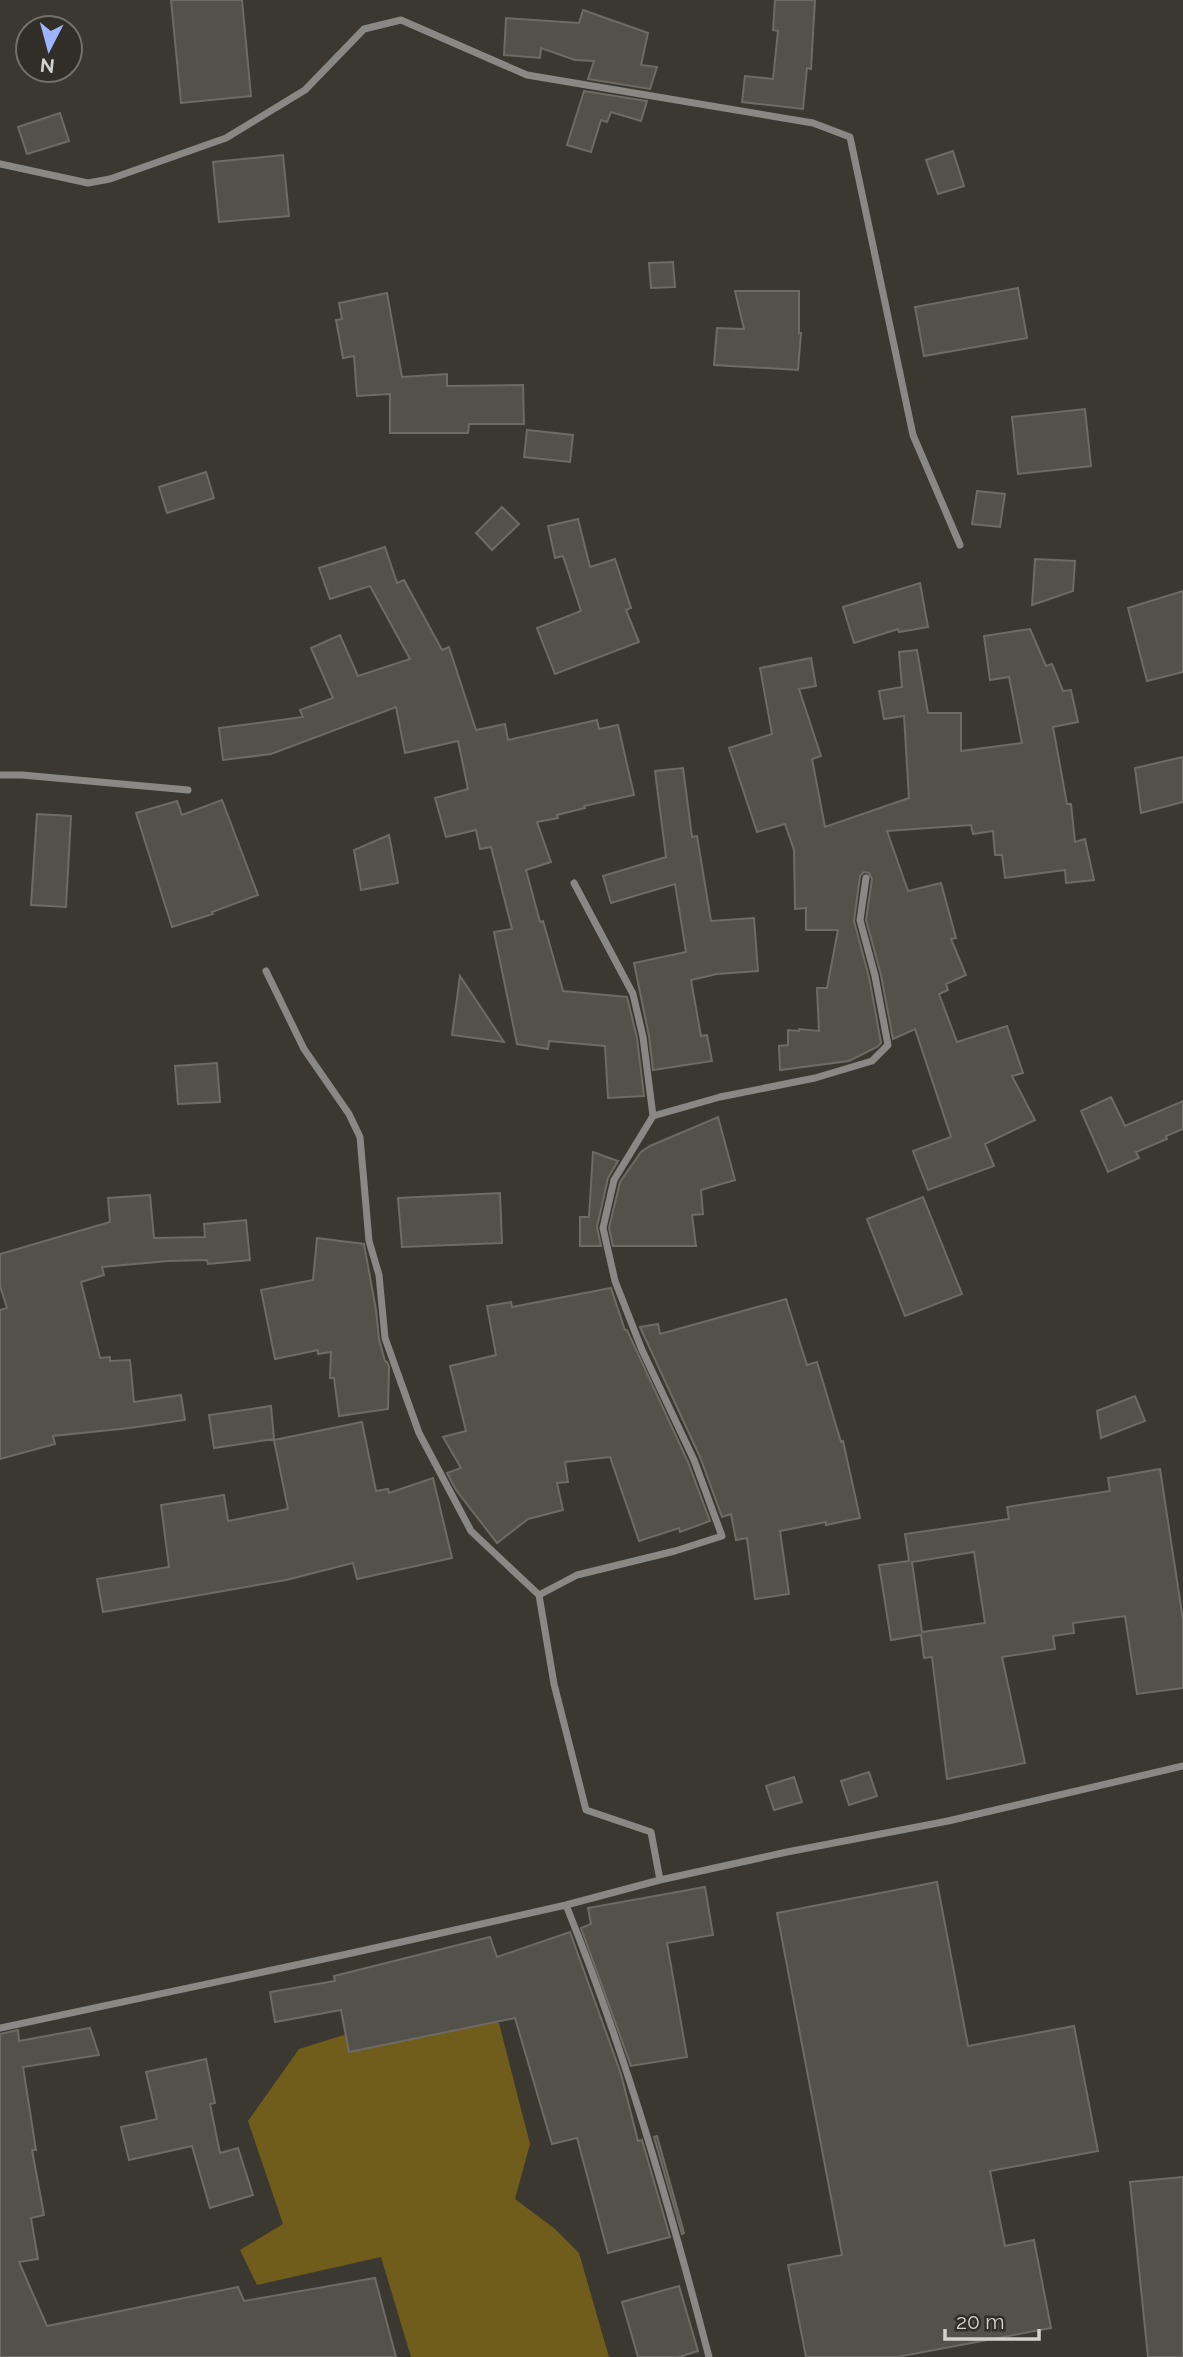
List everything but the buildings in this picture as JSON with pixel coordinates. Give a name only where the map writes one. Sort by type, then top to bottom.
[{"type":"street","points":[[0,164],[89,183],[110,179],[226,138],[306,90],[363,29],[401,20],[527,75],[813,123],[850,137],[913,435],[960,545]]},
{"type":"street","points":[[0,775],[188,790]]},
{"type":"street","points":[[653,1116],[720,1097],[815,1078],[849,1068],[872,1061],[888,1045],[860,920],[866,878]]},
{"type":"street","points":[[538,1595],[577,1575],[676,1551],[722,1536],[694,1460],[638,1339],[615,1281],[603,1228],[614,1180],[653,1116],[643,1037],[633,994],[574,883]]},
{"type":"street","points":[[267,971],[304,1049],[349,1114],[360,1137],[369,1241],[379,1275],[385,1338],[419,1433],[471,1531],[538,1595],[554,1684],[586,1810],[651,1832],[660,1880]]},
{"type":"street","points":[[0,2028],[352,1953],[566,1905],[660,1880],[948,1821],[1183,1766]]},
{"type":"street","points":[[566,1905],[590,1965],[635,2100],[709,2357]]},
{"type":"shaded area","points":[[449,2013],[499,2023],[530,2144],[515,2199],[555,2229],[579,2253],[609,2357],[411,2357],[381,2257],[257,2285],[240,2250],[283,2224],[248,2121],[299,2049],[363,2029]]}]
